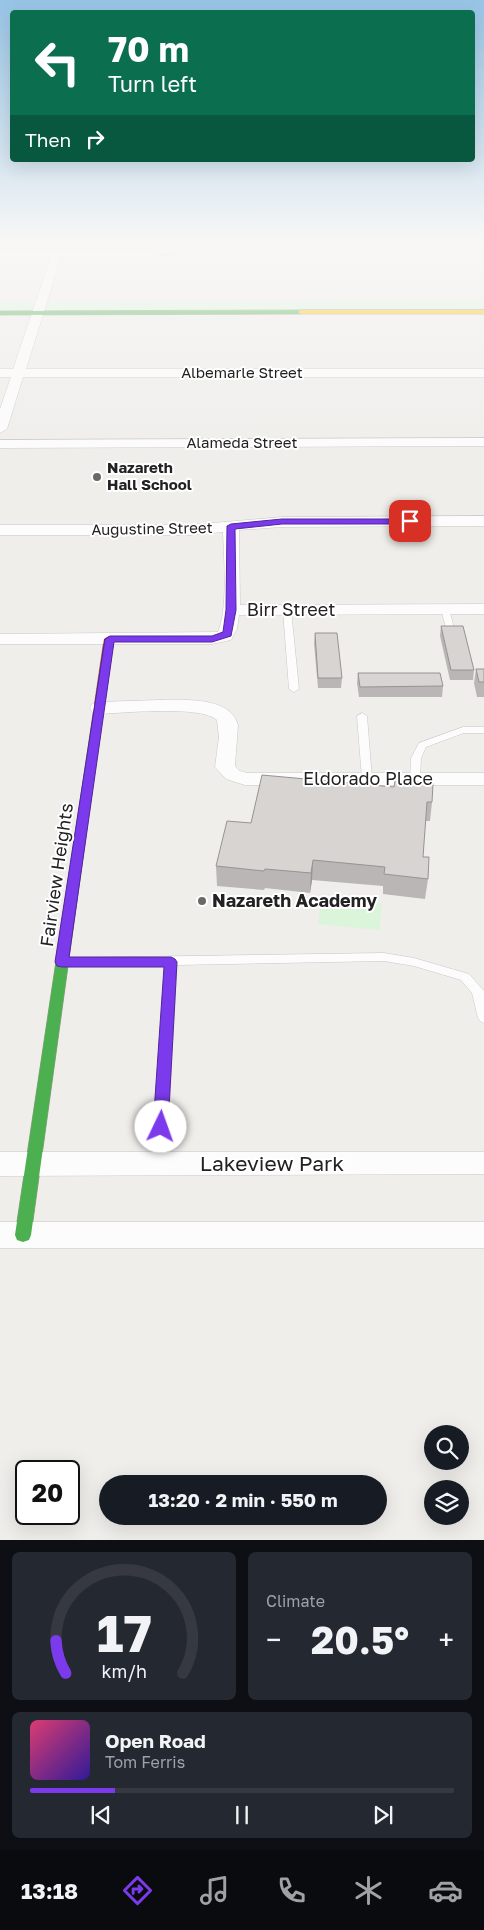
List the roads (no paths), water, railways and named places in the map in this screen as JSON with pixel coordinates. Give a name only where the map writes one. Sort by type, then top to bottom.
[{"type":"street","points":[[0,313],[484,312]]},
{"type":"street","points":[[0,429],[38,313]]},
{"type":"street","name":"Albemarle Street","points":[[0,373],[484,373]]},
{"type":"street","name":"Alameda Street","points":[[0,444],[484,442]]},
{"type":"street","name":"Augustine Street","points":[[0,530],[190,530],[282,522],[484,521]]},
{"type":"street","points":[[231,526],[231,610]]},
{"type":"street","name":"Birr Street","points":[[0,639],[220,638],[227,634],[231,610],[484,608]]},
{"type":"street","name":"Fairview Heights","points":[[12,1235],[33,1164],[110,639]]},
{"type":"street","name":"Eldorado Place","points":[[99,708],[187,707],[214,710],[222,713],[228,727],[225,767],[233,776],[245,778],[484,779]]},
{"type":"street","name":"Lakeview Park","points":[[0,1164],[484,1164]]},
{"type":"street","points":[[12,1235],[484,1235]]},
{"type":"lane","points":[[445,609],[450,628]]},
{"type":"lane","points":[[287,610],[294,689]]},
{"type":"lane","points":[[362,716],[367,779]]},
{"type":"lane","points":[[414,779],[416,758],[422,745],[463,730],[484,730]]},
{"type":"lane","points":[[62,962],[171,962],[384,957],[414,962],[465,977],[478,991],[484,1018]]},
{"type":"lane","points":[[159,1164],[171,962]]},
{"type":"place","name":"Nazareth Hall School","points":[[97,477]]},
{"type":"place","name":"Nazareth Academy","points":[[202,901]]}]
